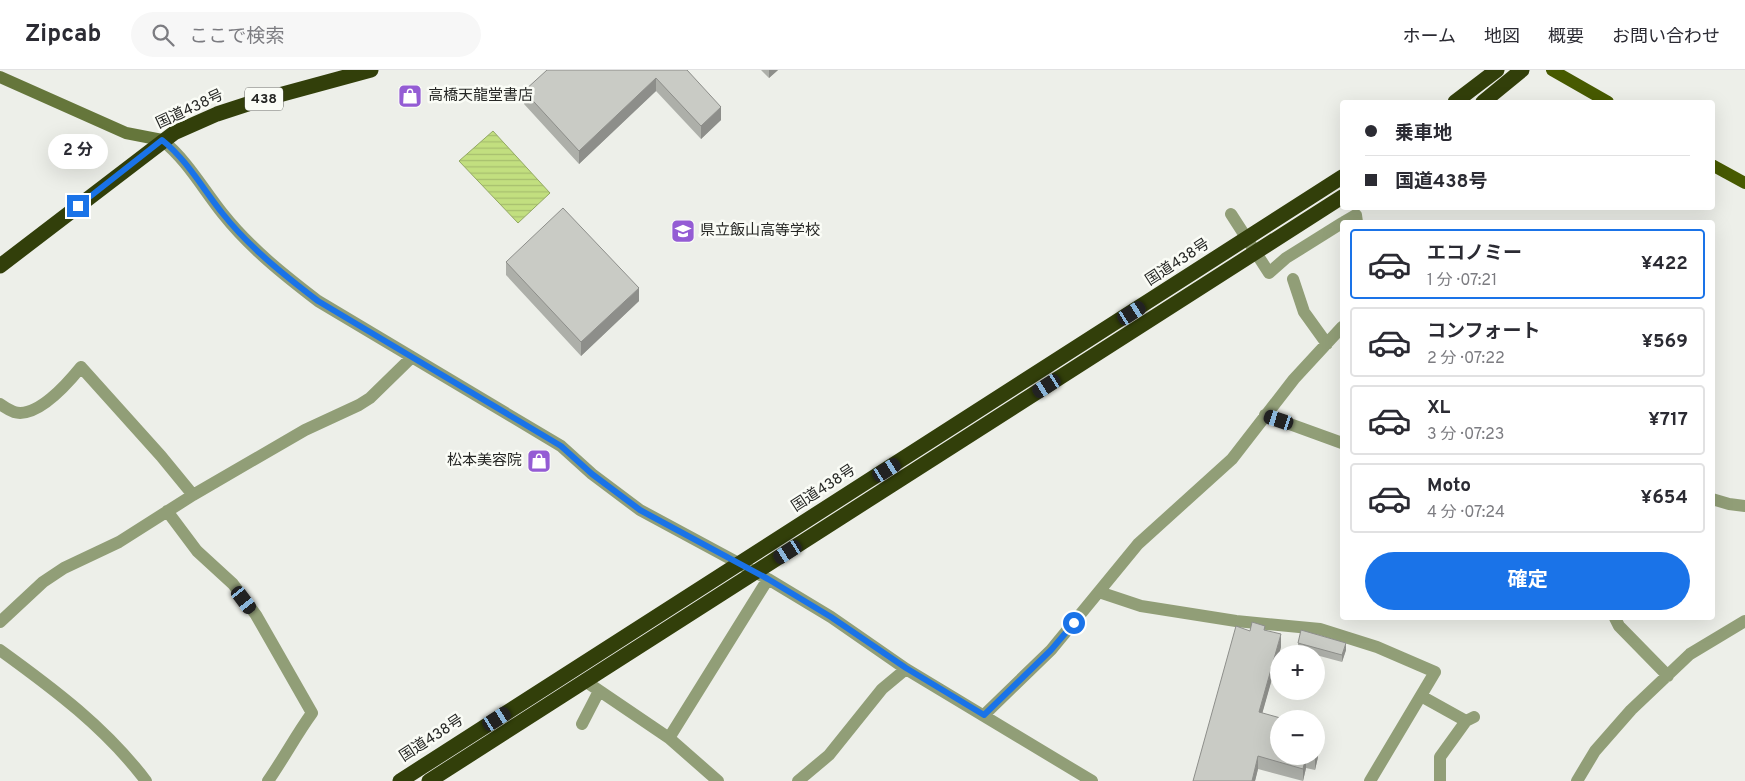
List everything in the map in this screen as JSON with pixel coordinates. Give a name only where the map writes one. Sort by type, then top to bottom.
[{"type":"highway","name":"国道438号","points":[[0,266],[162,140],[217,114],[371,70]]},
{"type":"highway","points":[[1458,100],[1497,70]]},
{"type":"highway","points":[[1485,100],[1522,70]]},
{"type":"highway","name":"国道438号","points":[[430,781],[585,681],[762,576],[1250,246],[1340,178]]},
{"type":"highway","name":"国道438号","points":[[400,781],[739,564],[1250,246],[1340,198]]},
{"type":"main road","points":[[1552,70],[1604,100]]},
{"type":"main road","points":[[1715,167],[1745,183]]},
{"type":"street","points":[[0,77],[126,133],[162,140],[182,159],[229,220],[282,274],[318,301],[561,446],[592,474],[640,510],[762,576],[831,617],[906,668],[1092,781]]},
{"type":"street","points":[[1231,214],[1269,273],[1286,258],[1340,225]]},
{"type":"street","points":[[1348,220],[1356,215],[1357,220]]},
{"type":"street","points":[[1293,280],[1304,312],[1327,344]]},
{"type":"street","points":[[984,715],[1051,650],[1138,544],[1232,459],[1264,415],[1340,329]]},
{"type":"street","points":[[0,622],[43,582],[64,568],[118,542],[193,494],[305,430],[370,398],[412,356]]},
{"type":"street","points":[[0,404],[15,412],[30,411],[44,403],[80,367],[193,494]]},
{"type":"street","points":[[1264,415],[1340,442]]},
{"type":"street","points":[[1715,500],[1745,506]]},
{"type":"street","points":[[167,511],[198,551],[233,584],[256,615],[312,713],[295,735],[288,752],[268,781]]},
{"type":"street","points":[[669,738],[762,576]]},
{"type":"street","points":[[1099,592],[1141,606],[1236,621],[1320,629],[1377,647],[1435,672],[1370,781]]},
{"type":"street","points":[[1616,620],[1668,676]]},
{"type":"street","points":[[1578,781],[1614,728],[1668,676],[1703,645],[1745,621]]},
{"type":"street","points":[[0,652],[78,709],[107,734],[146,781]]},
{"type":"street","points":[[798,781],[829,755],[882,690],[906,668]]},
{"type":"street","points":[[585,681],[669,738],[718,781]]},
{"type":"street","points":[[582,724],[599,690]]},
{"type":"street","points":[[1421,696],[1470,719],[1440,757],[1440,781]]},
{"type":"shaded area","points":[[493,131],[550,193],[518,223],[459,161]]},
{"type":"building","points":[[547,70],[687,70],[721,107],[701,126],[656,78],[579,151],[524,91]]},
{"type":"building","points":[[563,208],[639,288],[581,342],[506,262]]},
{"type":"building","points":[[1252,622],[1265,626],[1264,630],[1281,634],[1278,645],[1270,645],[1270,673],[1259,712],[1270,715],[1270,759],[1258,756],[1252,781],[1193,781],[1236,626],[1250,631]]},
{"type":"building","points":[[1301,630],[1346,643],[1342,655],[1325,650],[1325,645],[1298,643]]},
{"type":"building","points":[[1289,765],[1304,765],[1303,769]]},
{"type":"place","name":"高橋天龍堂書店","points":[[410,96]]},
{"type":"place","name":"県立飯山高等学校","points":[[683,231]]},
{"type":"place","name":"松本美容院","points":[[539,461]]},
{"type":"route","points":[[78,206],[162,140],[182,159],[224,215],[244,238],[282,274],[318,301],[561,446],[592,474],[640,510],[768,579],[831,617],[906,668],[984,715],[1051,650],[1074,623]]}]
